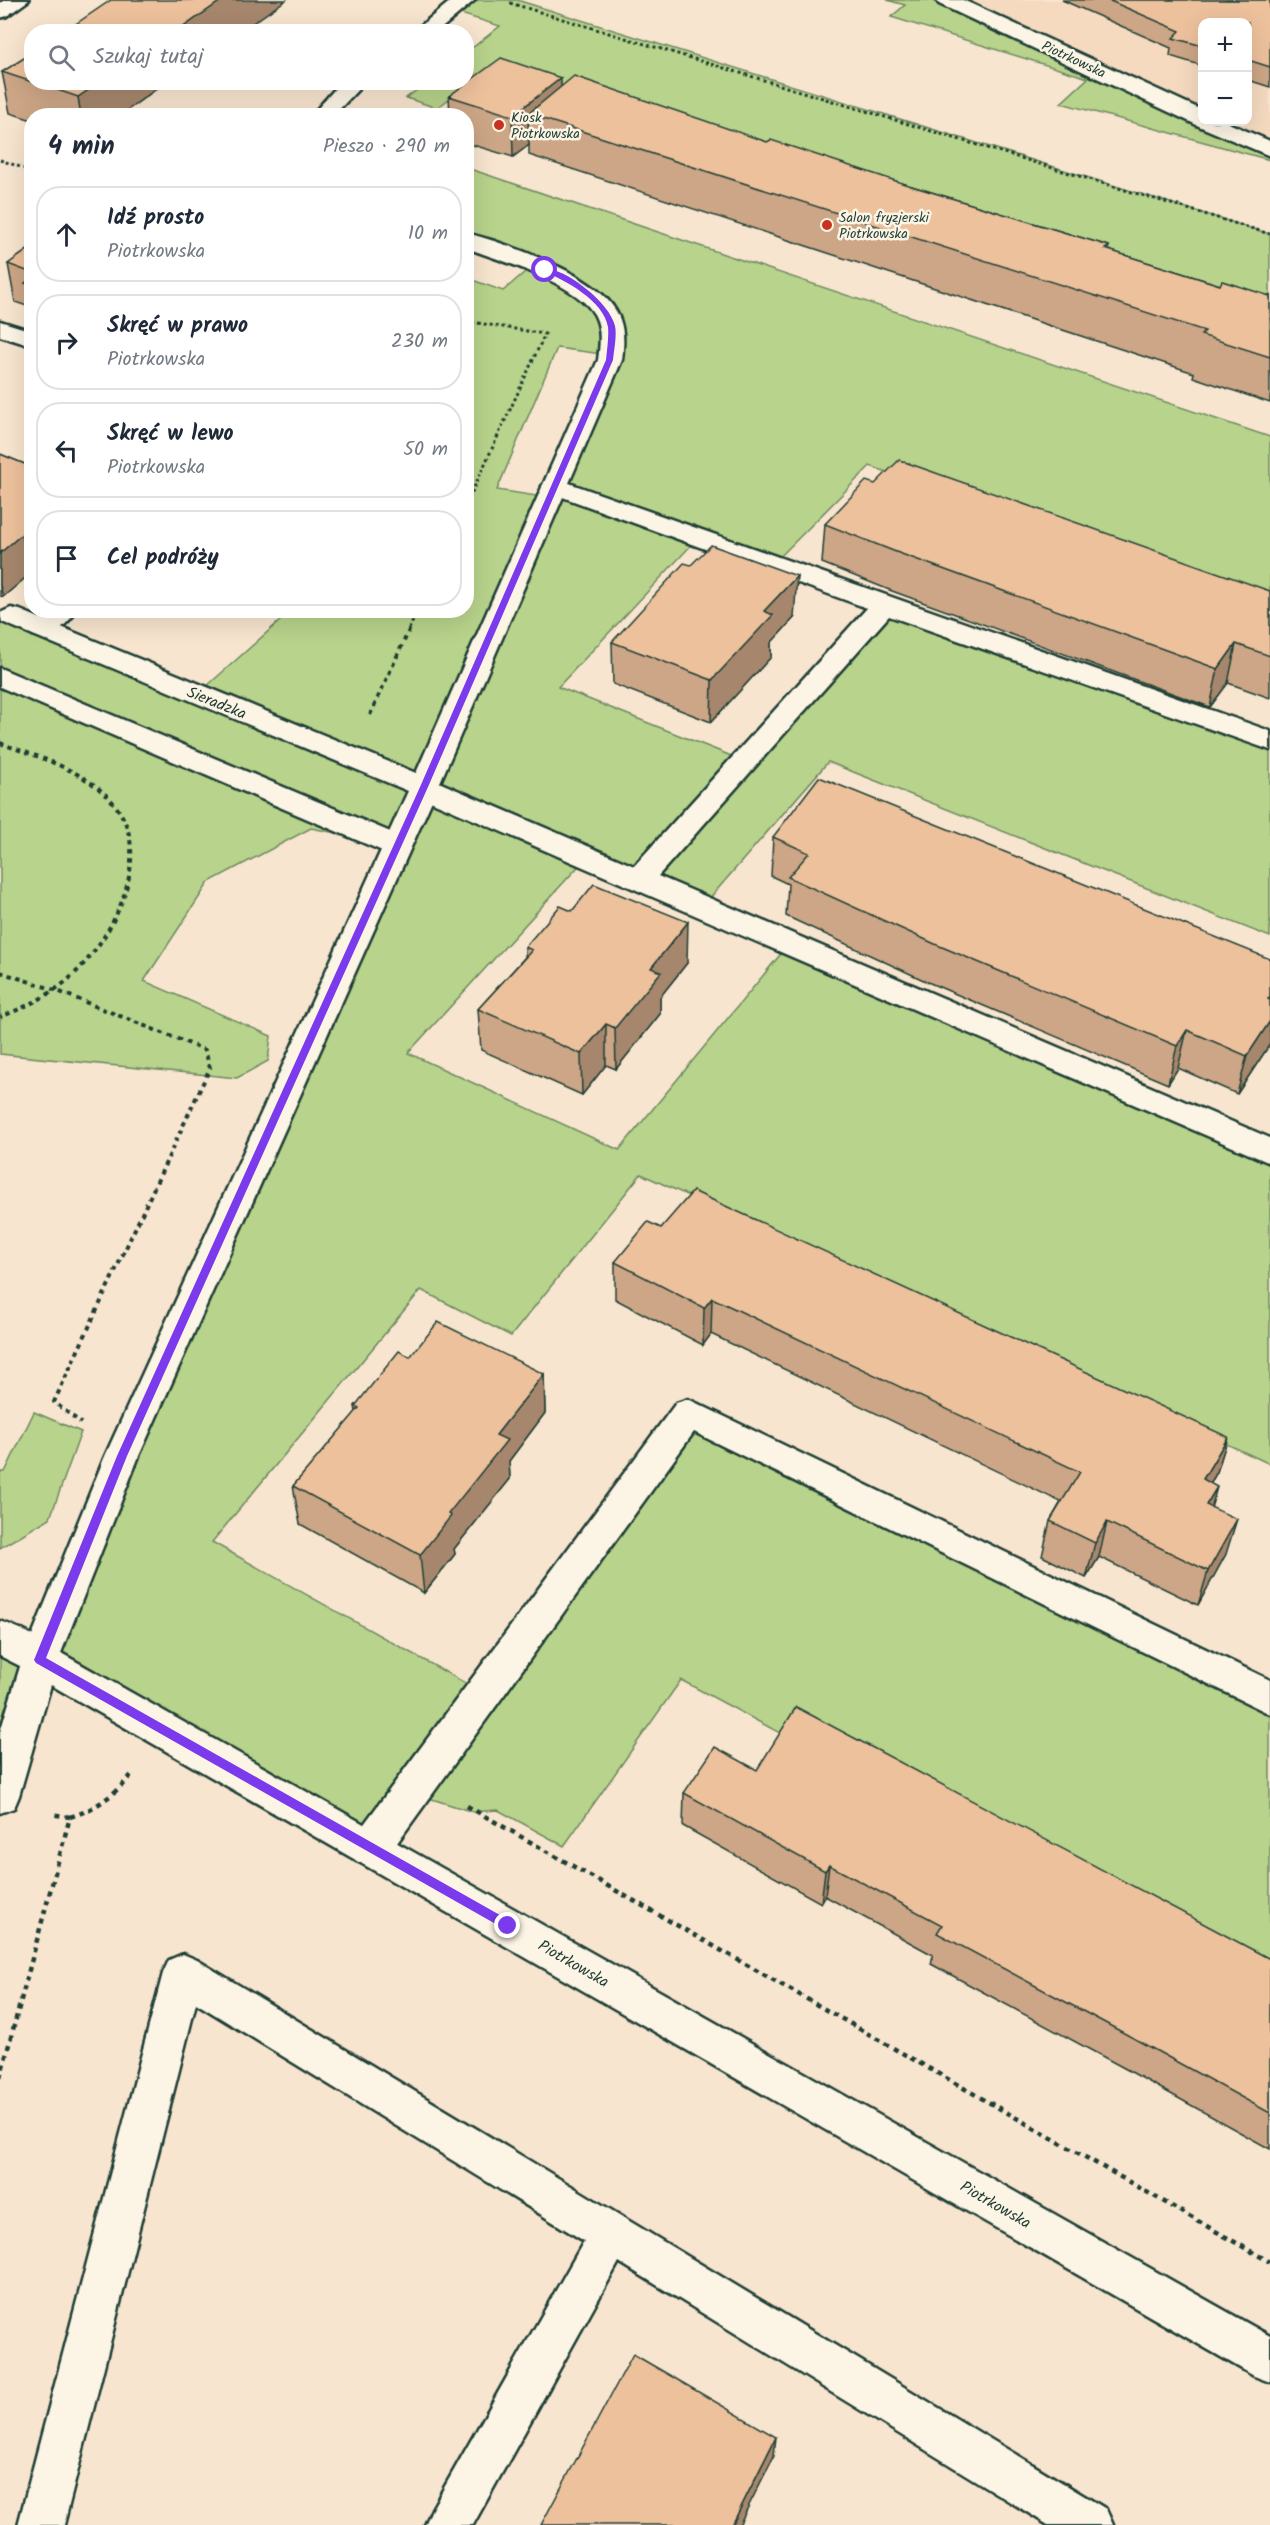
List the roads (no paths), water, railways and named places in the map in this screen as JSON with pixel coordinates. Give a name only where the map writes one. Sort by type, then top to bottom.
[{"type":"street","points":[[0,12],[19,0]]},
{"type":"street","points":[[434,24],[465,0]]},
{"type":"street","name":"Piotrkowska","points":[[946,0],[1198,116]]},
{"type":"street","points":[[328,108],[345,90]]},
{"type":"street","points":[[1218,126],[1270,149]]},
{"type":"street","points":[[0,1796],[40,1660],[122,1456],[424,787],[610,360],[611,326],[598,302],[565,278],[474,243]]},
{"type":"street","points":[[0,328],[24,336]]},
{"type":"street","points":[[555,486],[1270,741]]},
{"type":"street","points":[[639,879],[884,605]]},
{"type":"street","name":"Sieradzka","points":[[11,616],[424,787],[1270,1150]]},
{"type":"street","points":[[42,629],[55,618]]},
{"type":"street","points":[[0,677],[397,846]]},
{"type":"street","points":[[370,1848],[688,1413],[1270,1698]]},
{"type":"street","name":"Piotrkowska","points":[[0,1637],[1270,2360]]},
{"type":"street","points":[[41,2525],[183,1973],[1090,2525]]},
{"type":"street","points":[[448,2525],[612,2233]]},
{"type":"place","name":"Kiosk Piotrkowska","points":[[499,125]]},
{"type":"place","name":"Salon fryzjerski Piotrkowska","points":[[827,225]]}]
